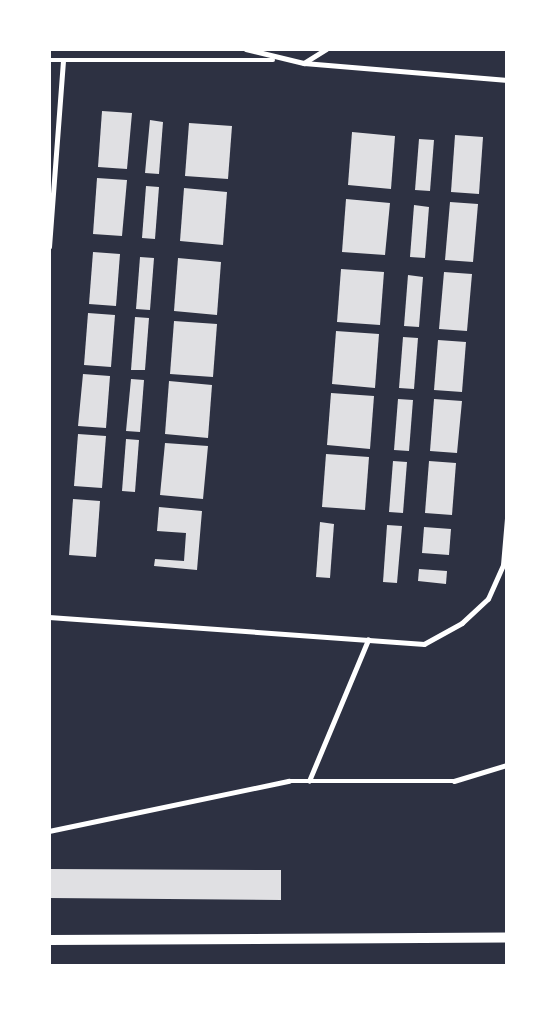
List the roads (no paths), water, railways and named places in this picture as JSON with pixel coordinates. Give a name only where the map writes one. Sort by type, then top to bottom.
[{"type":"street","points":[[49,940],[507,938]]},
{"type":"lane","points":[[246,49],[273,60]]},
{"type":"lane","points":[[304,63],[326,49]]},
{"type":"lane","points":[[49,60],[273,60],[507,80]]},
{"type":"lane","points":[[49,247],[63,61]]},
{"type":"lane","points":[[49,617],[424,644],[472,615],[503,565],[507,518]]},
{"type":"lane","points":[[309,781],[368,640]]},
{"type":"lane","points":[[49,831],[309,781],[454,781],[507,765]]}]
